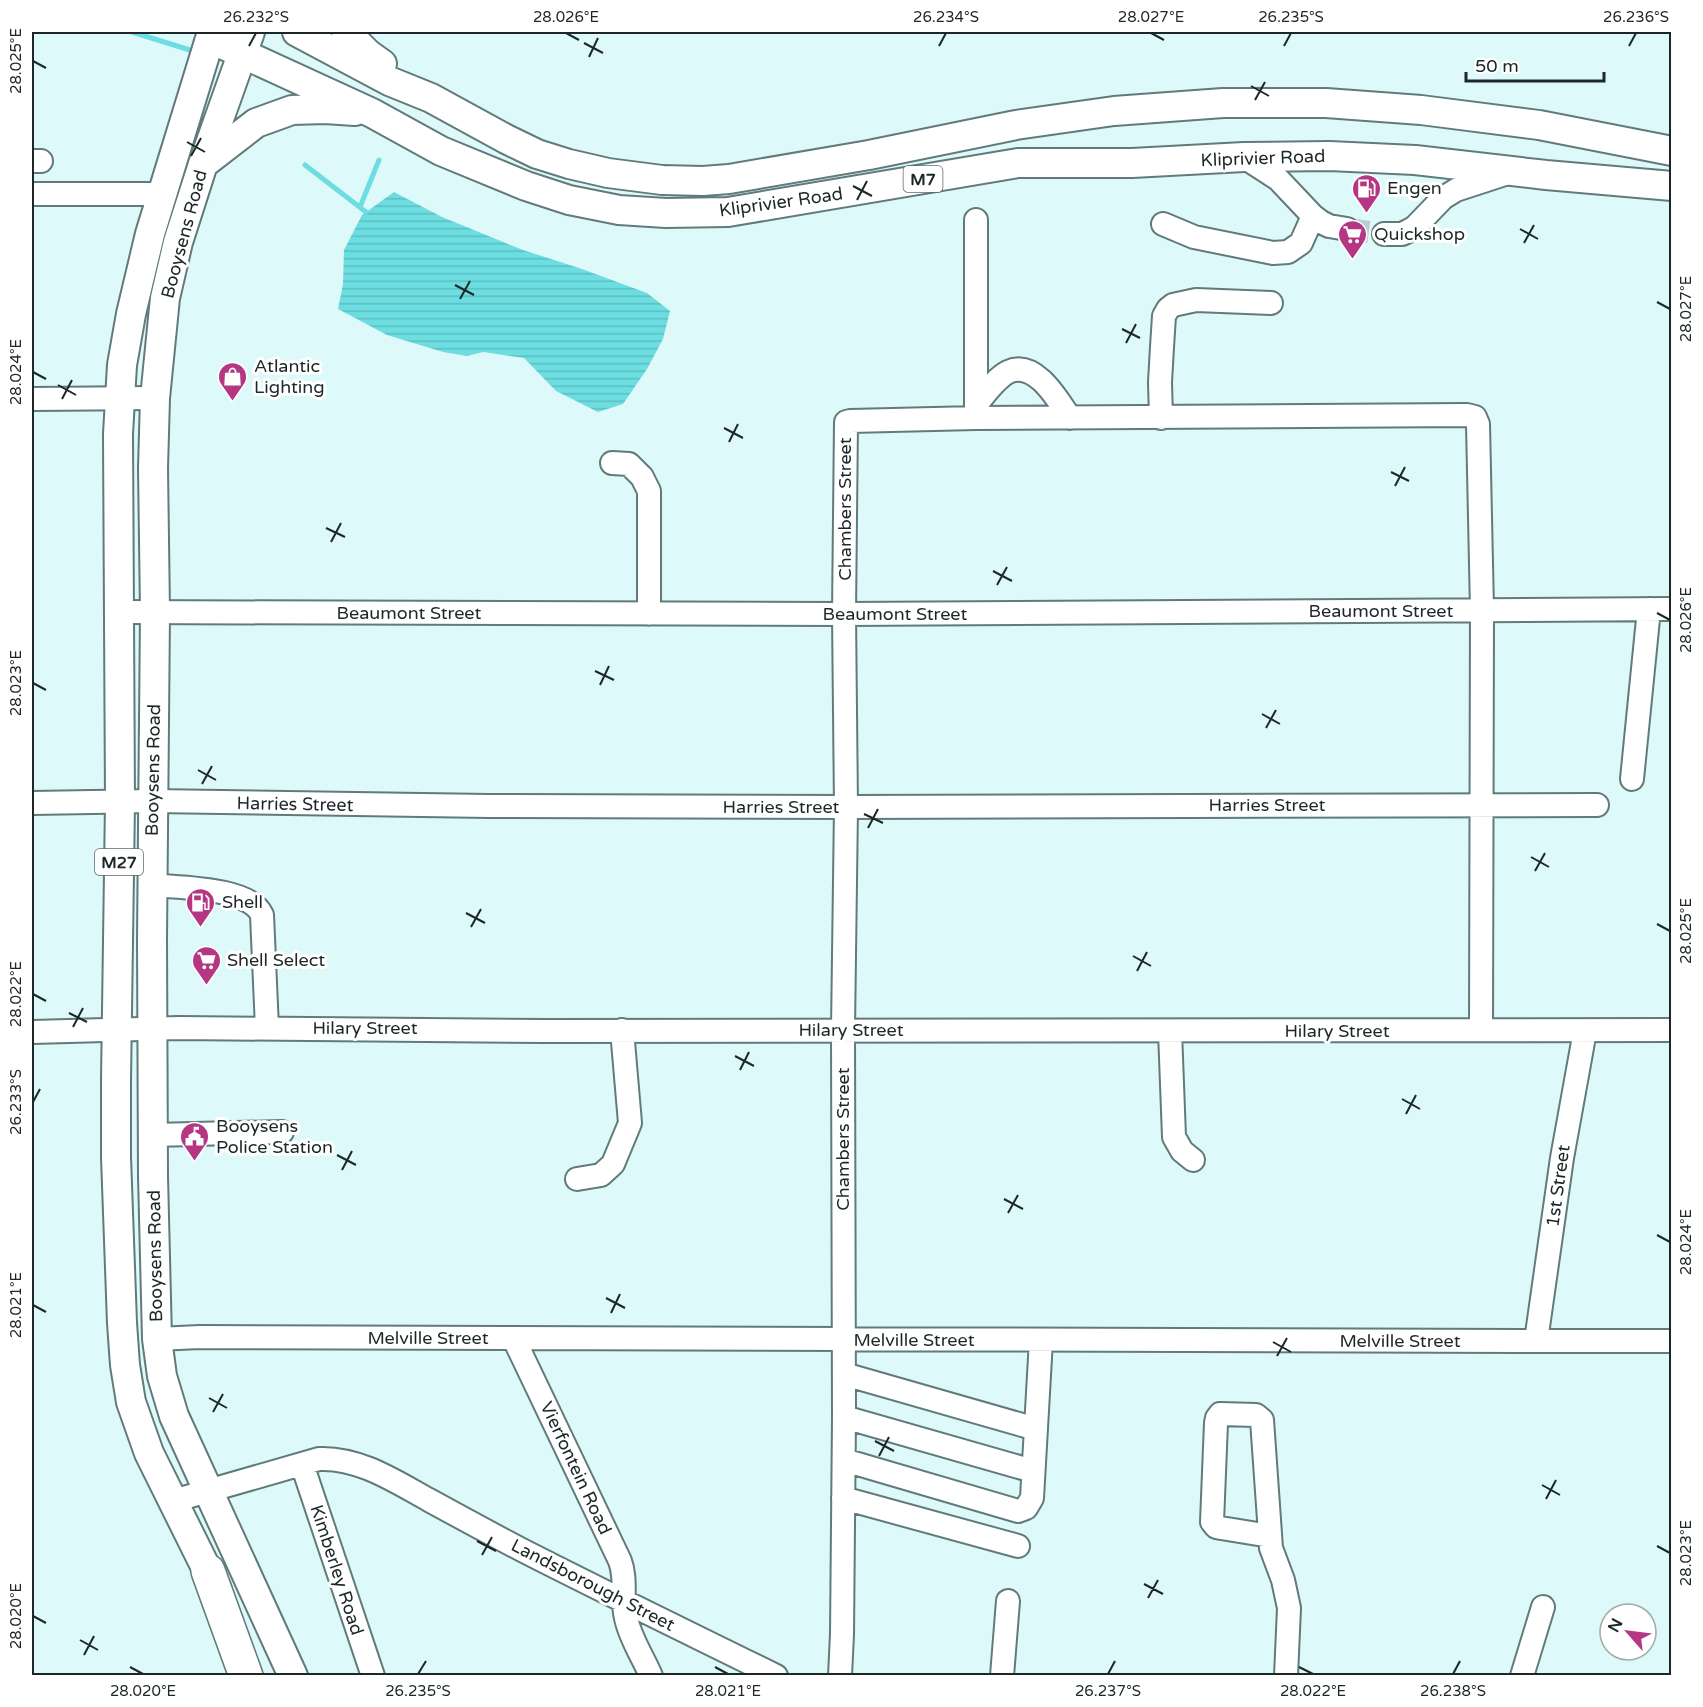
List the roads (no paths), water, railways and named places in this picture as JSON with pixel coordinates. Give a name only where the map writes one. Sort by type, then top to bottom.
[{"type":"highway","points":[[208,1571],[246,1676]]},
{"type":"main road","name":"Kliprivier Road","points":[[297,32],[389,81],[431,98],[537,154],[608,173],[662,180],[729,179],[846,159],[1016,125],[1114,111],[1223,103],[1326,103],[1421,110],[1539,125],[1671,151]]},
{"type":"main road","points":[[346,32],[368,54],[431,98]]},
{"type":"main road","name":"Kliprivier Road","points":[[211,35],[247,42],[441,151],[526,186],[569,200],[619,210],[666,213],[728,212],[1018,163],[1132,163],[1244,157],[1329,156],[1415,160],[1671,186]]},
{"type":"main road","name":"Booysens Road","points":[[211,35],[150,234],[131,314],[119,399],[120,802],[116,1157],[122,1323],[130,1402],[149,1453],[258,1676]]},
{"type":"main road","name":"Booysens Road","points":[[247,42],[203,164],[178,242],[168,282],[155,398],[152,1136],[157,1339],[168,1399],[293,1676]]},
{"type":"main road","points":[[203,164],[256,123],[292,110],[325,109],[372,113]]},
{"type":"street","points":[[1244,157],[1278,179],[1321,222],[1347,229]]},
{"type":"street","points":[[1384,234],[1402,234],[1415,226],[1439,202],[1456,190],[1512,171]]},
{"type":"street","points":[[32,194],[161,194]]},
{"type":"street","points":[[1163,224],[1194,237],[1274,253],[1288,252],[1301,243],[1313,216]]},
{"type":"street","points":[[976,220],[976,412]]},
{"type":"street","points":[[1161,418],[1162,347],[1164,316],[1168,309],[1173,305],[1196,300],[1271,303]]},
{"type":"street","points":[[976,412],[994,383],[1009,371],[1025,370],[1037,376],[1070,418]]},
{"type":"street","points":[[32,399],[155,398]]},
{"type":"street","points":[[976,412],[1070,418],[1455,415],[1475,417],[1478,424],[1482,610],[1481,1030]]},
{"type":"street","name":"Chambers Street","points":[[840,1676],[844,1460],[843,1030],[846,807],[844,615],[846,422],[976,412]]},
{"type":"street","points":[[612,462],[629,464],[642,477],[649,490],[649,614]]},
{"type":"street","points":[[1632,779],[1660,609]]},
{"type":"street","name":"Beaumont Street","points":[[119,612],[844,615],[1660,609]]},
{"type":"street","name":"Harries Street","points":[[32,803],[153,801],[478,806],[846,807],[1597,805]]},
{"type":"street","points":[[152,885],[224,891],[255,904],[260,909],[267,1028]]},
{"type":"street","name":"Hilary Street","points":[[32,1032],[267,1028],[1671,1030]]},
{"type":"street","points":[[577,1179],[601,1175],[613,1164],[630,1123],[622,1030]]},
{"type":"street","points":[[1170,1031],[1174,1137],[1182,1151],[1193,1160]]},
{"type":"street","name":"1st Street","points":[[1536,1341],[1562,1158],[1585,1031]]},
{"type":"street","points":[[152,1136],[282,1132]]},
{"type":"street","name":"Melville Street","points":[[157,1339],[200,1337],[1671,1341]]},
{"type":"street","name":"Vierfontein Road","points":[[514,1339],[620,1561],[624,1577],[625,1616],[651,1676]]},
{"type":"street","points":[[844,1460],[1018,1511],[1026,1508],[1032,1498],[1041,1340]]},
{"type":"street","points":[[844,1374],[1036,1429]]},
{"type":"street","points":[[1270,1536],[1216,1527],[1212,1522],[1216,1422],[1220,1414],[1256,1415],[1262,1418],[1271,1548],[1283,1580],[1289,1608],[1286,1676]]},
{"type":"street","points":[[844,1417],[1033,1471]]},
{"type":"street","name":"Landsborough Street","points":[[173,1501],[320,1459],[345,1461],[398,1483],[518,1548],[776,1676]]},
{"type":"street","name":"Kimberley Road","points":[[302,1464],[373,1676]]},
{"type":"street","points":[[843,1498],[1018,1546]]},
{"type":"street","points":[[1002,1676],[1008,1601]]},
{"type":"street","points":[[1522,1676],[1543,1607]]},
{"type":"water","points":[[394,192],[442,217],[523,250],[647,293],[670,311],[663,339],[647,369],[623,404],[598,412],[556,391],[524,358],[483,352],[467,356],[443,352],[387,335],[338,309],[343,284],[344,250],[362,215]]},
{"type":"waterway","points":[[132,32],[193,51]]},
{"type":"waterway","points":[[360,207],[379,160]]},
{"type":"waterway","points":[[305,165],[366,212]]},
{"type":"tunnel","points":[[1347,229],[1384,234]]},
{"type":"place","name":"Engen","points":[[1366,214]]},
{"type":"place","name":"Quickshop","points":[[1353,260]]},
{"type":"place","name":"Atlantic Lighting","points":[[233,402]]},
{"type":"place","name":"Shell","points":[[201,928]]},
{"type":"place","name":"Shell Select","points":[[206,986]]},
{"type":"place","name":"Booysens Police Station","points":[[195,1162]]}]
